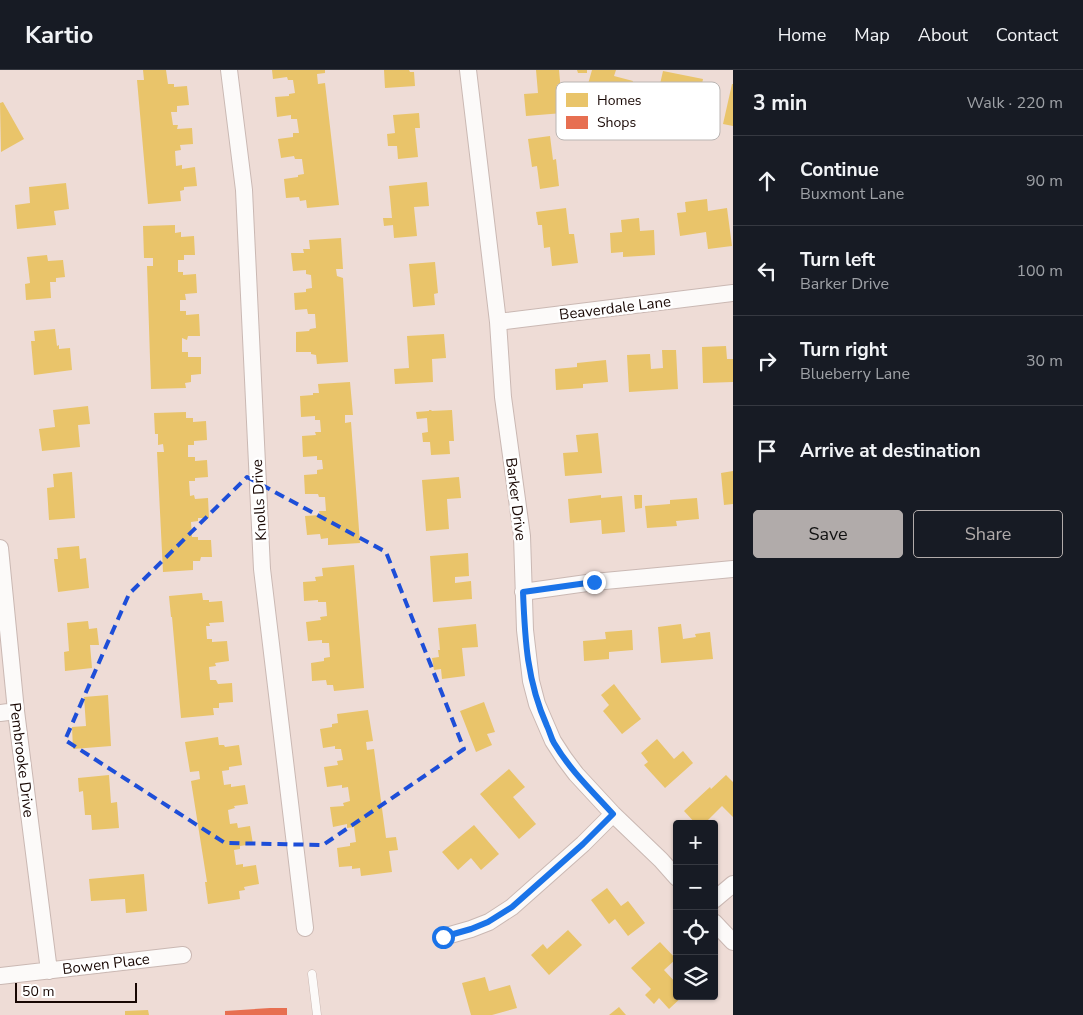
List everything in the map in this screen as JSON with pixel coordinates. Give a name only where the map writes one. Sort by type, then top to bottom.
[{"type":"street","name":"Knolls Drive","points":[[229,70],[244,190],[262,569],[305,928]]},
{"type":"street","name":"Barker Drive","points":[[468,70],[498,322],[503,397],[522,536],[524,630],[537,704],[553,741],[576,774],[673,874]]},
{"type":"street","name":"Beaverdale Lane","points":[[498,322],[733,293]]},
{"type":"street","name":"Pembrooke Drive","points":[[0,548],[8,712],[49,971]]},
{"type":"street","points":[[523,592],[594,582],[733,569]]},
{"type":"street","points":[[443,937],[488,922],[512,907],[583,844],[613,814]]},
{"type":"street","points":[[718,897],[733,884]]},
{"type":"street","points":[[718,926],[733,942]]},
{"type":"street","name":"Bowen Place","points":[[0,976],[183,955]]},
{"type":"lane","points":[[312,974],[317,1015]]},
{"type":"highlighted area","points":[[247,477],[386,552],[464,749],[323,845],[225,843],[65,740],[129,594]]},
{"type":"building: Homes","points":[[143,70],[166,70],[168,84],[174,84],[174,87],[187,86],[189,105],[177,106],[177,112],[171,112],[173,125],[178,125],[177,129],[192,128],[193,144],[180,145],[181,150],[175,151],[176,166],[182,165],[182,169],[195,167],[197,186],[184,187],[184,190],[180,191],[181,201],[148,204],[137,80],[144,80]]},
{"type":"building: Homes","points":[[272,70],[325,70],[325,73],[317,74],[318,84],[325,83],[339,205],[307,208],[306,200],[300,201],[299,197],[286,198],[284,179],[304,174],[302,159],[295,159],[294,156],[281,158],[278,139],[293,137],[293,133],[299,133],[297,119],[291,119],[291,115],[277,117],[275,97],[289,96],[289,94],[295,93],[293,80],[288,80],[287,77],[273,79]]},
{"type":"building: Homes","points":[[384,70],[409,70],[414,72],[415,86],[385,88]]},
{"type":"building: Homes","points":[[536,70],[559,70],[560,82],[556,82],[556,114],[526,116],[524,94],[538,93]]},
{"type":"building: Homes","points":[[577,70],[587,70],[587,73],[578,73]]},
{"type":"building: Homes","points":[[592,70],[616,70],[614,76],[633,81],[633,82],[589,82]]},
{"type":"building: Homes","points":[[663,71],[703,79],[702,82],[660,82]]},
{"type":"building: Homes","points":[[733,84],[733,126],[723,124]]},
{"type":"building: Homes","points":[[3,102],[24,139],[1,152],[0,103]]},
{"type":"building: Homes","points":[[419,113],[420,128],[415,128],[418,157],[398,159],[397,146],[388,146],[387,134],[395,133],[393,115]]},
{"type":"building: Homes","points":[[550,136],[553,160],[556,159],[559,186],[540,189],[537,166],[532,167],[528,139]]},
{"type":"building: Homes","points":[[427,182],[429,206],[414,207],[417,236],[394,238],[393,225],[384,226],[383,218],[392,218],[389,186]]},
{"type":"building: Homes","points":[[66,183],[69,209],[54,211],[56,225],[17,229],[15,205],[30,203],[29,187]]},
{"type":"building: Homes","points":[[707,199],[708,211],[727,208],[732,246],[708,249],[706,232],[680,236],[677,213],[686,212],[685,202]]},
{"type":"building: Homes","points":[[566,208],[569,234],[574,234],[578,263],[552,266],[550,247],[544,248],[542,225],[538,225],[536,212]]},
{"type":"building: Homes","points":[[639,218],[640,231],[654,230],[655,255],[623,257],[623,252],[611,253],[610,233],[622,232],[621,220]]},
{"type":"building: Homes","points":[[175,225],[175,233],[181,232],[181,237],[194,236],[195,255],[184,255],[184,260],[178,260],[178,272],[183,272],[183,275],[196,274],[197,293],[185,294],[186,300],[180,300],[180,311],[186,311],[186,315],[199,314],[200,336],[188,336],[187,340],[182,338],[182,352],[188,352],[188,357],[201,357],[201,374],[191,375],[191,382],[185,383],[186,388],[151,389],[147,266],[153,266],[153,258],[144,258],[143,226]]},
{"type":"building: Homes","points":[[341,238],[343,269],[336,269],[337,276],[343,278],[348,362],[317,364],[316,355],[311,354],[311,352],[296,352],[296,332],[309,331],[316,328],[315,314],[308,314],[307,309],[295,310],[294,293],[306,292],[306,289],[312,288],[311,275],[306,274],[306,270],[293,271],[291,253],[304,253],[303,249],[310,249],[309,240]]},
{"type":"building: Homes","points":[[47,255],[48,261],[63,260],[65,277],[56,278],[56,282],[50,282],[51,298],[26,300],[25,284],[30,283],[27,257]]},
{"type":"building: Homes","points":[[435,262],[438,293],[434,294],[435,305],[413,307],[409,264]]},
{"type":"building: Homes","points":[[55,329],[59,349],[70,348],[72,370],[34,375],[31,341],[35,341],[34,331]]},
{"type":"building: Homes","points":[[444,334],[446,358],[432,359],[433,382],[395,384],[394,369],[409,368],[407,336]]},
{"type":"building: Homes","points":[[726,346],[727,359],[733,359],[733,382],[703,383],[702,347]]},
{"type":"building: Homes","points":[[662,350],[676,350],[678,389],[629,392],[627,355],[650,354],[651,369],[663,368]]},
{"type":"building: Homes","points":[[606,360],[608,382],[583,384],[583,388],[556,390],[555,369],[577,367],[577,363]]},
{"type":"building: Homes","points":[[350,382],[353,415],[345,415],[345,423],[351,422],[360,543],[328,545],[328,538],[321,539],[320,534],[307,535],[305,516],[320,515],[319,511],[326,511],[325,497],[319,497],[318,494],[305,494],[304,475],[317,474],[317,470],[323,469],[322,460],[317,460],[317,456],[303,457],[302,436],[316,435],[315,432],[321,432],[320,420],[315,420],[315,416],[301,417],[300,396],[319,393],[318,384]]},
{"type":"building: Homes","points":[[88,406],[90,424],[78,425],[80,447],[42,451],[39,429],[55,427],[53,410]]},
{"type":"building: Homes","points":[[452,410],[454,441],[449,441],[450,454],[431,455],[430,442],[423,442],[422,433],[428,432],[427,418],[417,419],[416,412]]},
{"type":"building: Homes","points":[[186,412],[186,418],[193,418],[193,422],[206,421],[207,440],[194,441],[194,445],[188,445],[188,457],[195,457],[195,461],[207,460],[208,477],[195,478],[195,481],[189,481],[190,496],[194,495],[195,499],[208,498],[209,518],[198,518],[198,521],[191,522],[192,537],[198,537],[198,540],[211,540],[212,557],[201,557],[200,561],[193,561],[193,570],[163,572],[157,452],[164,452],[163,444],[158,445],[158,434],[155,434],[154,413]]},
{"type":"building: Homes","points":[[598,433],[602,473],[565,476],[563,453],[578,452],[576,435]]},
{"type":"building: Homes","points":[[733,471],[733,504],[724,505],[721,473]]},
{"type":"building: Homes","points":[[72,472],[75,518],[49,520],[47,488],[54,487],[53,474]]},
{"type":"building: Homes","points":[[459,477],[461,498],[447,499],[449,529],[426,531],[422,480]]},
{"type":"building: Homes","points":[[601,495],[601,498],[622,496],[625,532],[602,534],[601,520],[570,523],[568,499]]},
{"type":"building: Homes","points":[[634,495],[642,495],[642,508],[635,509]]},
{"type":"building: Homes","points":[[697,498],[699,519],[676,521],[677,526],[647,528],[645,506],[670,504],[670,500]]},
{"type":"building: Homes","points":[[79,546],[80,559],[86,558],[89,588],[58,592],[54,559],[58,559],[57,548]]},
{"type":"building: Homes","points":[[468,553],[469,576],[455,577],[455,583],[471,581],[472,599],[433,602],[430,556]]},
{"type":"building: Homes","points":[[354,565],[364,688],[334,691],[333,685],[327,685],[326,680],[312,681],[311,663],[324,661],[324,658],[330,657],[329,643],[322,643],[322,640],[308,641],[306,622],[321,620],[320,617],[327,616],[326,602],[318,602],[318,600],[304,601],[303,582],[316,581],[315,577],[323,576],[322,568]]},
{"type":"building: Homes","points":[[202,593],[203,600],[209,600],[209,602],[222,601],[224,622],[209,623],[210,626],[206,626],[207,639],[212,639],[212,642],[227,641],[229,661],[215,663],[216,666],[209,667],[210,680],[216,680],[218,684],[232,683],[233,702],[219,703],[219,708],[213,708],[214,715],[181,718],[169,596]]},
{"type":"building: Homes","points":[[88,621],[89,629],[97,628],[99,645],[90,645],[92,668],[65,671],[64,652],[69,651],[67,623]]},
{"type":"building: Homes","points":[[476,624],[478,647],[462,648],[465,676],[442,679],[441,669],[434,670],[432,658],[439,657],[438,628]]},
{"type":"building: Homes","points":[[681,624],[683,639],[696,637],[695,634],[710,632],[713,659],[661,663],[658,627]]},
{"type":"building: Homes","points":[[632,630],[633,650],[609,652],[609,659],[584,661],[583,641],[606,639],[605,632]]},
{"type":"building: Homes","points":[[614,684],[641,719],[622,734],[603,711],[609,705],[601,695]]},
{"type":"building: Homes","points":[[108,695],[111,746],[73,749],[72,727],[86,726],[84,697]]},
{"type":"building: Homes","points":[[484,702],[495,732],[487,734],[492,745],[476,752],[460,711]]},
{"type":"building: Homes","points":[[368,710],[373,741],[366,742],[367,750],[374,749],[386,838],[396,837],[398,850],[389,851],[392,872],[361,876],[360,868],[352,869],[352,866],[339,867],[337,848],[350,846],[350,843],[356,842],[354,827],[347,828],[347,824],[333,827],[330,807],[344,806],[343,803],[350,801],[348,787],[342,788],[342,785],[327,787],[324,767],[338,765],[337,761],[343,760],[341,749],[335,749],[335,746],[323,748],[320,729],[332,727],[332,724],[338,723],[337,714]]},
{"type":"building: Homes","points":[[218,737],[219,745],[224,745],[225,747],[239,745],[242,765],[229,767],[229,770],[222,771],[224,785],[231,784],[231,787],[245,785],[248,804],[234,806],[235,808],[228,810],[230,824],[237,823],[238,828],[250,826],[253,844],[240,846],[240,849],[234,850],[236,865],[243,864],[243,867],[256,865],[259,884],[244,887],[245,890],[239,891],[240,899],[208,904],[205,882],[207,882],[191,781],[200,779],[199,771],[190,772],[185,742]]},
{"type":"building: Homes","points":[[657,739],[674,759],[683,751],[693,763],[665,788],[644,765],[648,762],[641,753]]},
{"type":"building: Homes","points":[[509,769],[525,787],[513,797],[536,824],[519,839],[480,794]]},
{"type":"building: Homes","points":[[109,775],[111,803],[117,802],[119,828],[92,830],[91,815],[85,815],[83,791],[79,792],[78,778]]},
{"type":"building: Homes","points":[[726,775],[733,782],[733,817],[722,806],[708,820],[692,820],[684,811],[710,787],[711,789]]},
{"type":"building: Homes","points":[[474,825],[499,854],[481,870],[471,858],[458,870],[442,852]]},
{"type":"building: Homes","points":[[144,874],[147,911],[126,913],[125,899],[91,901],[89,879]]},
{"type":"building: Homes","points":[[607,888],[621,906],[628,901],[645,923],[628,936],[615,919],[609,924],[591,900]]},
{"type":"building: Homes","points":[[568,930],[582,945],[549,975],[531,955],[543,944],[547,949]]},
{"type":"building: Homes","points":[[660,942],[673,956],[673,962],[664,970],[673,980],[673,1000],[679,1000],[669,1009],[659,998],[654,1004],[645,995],[651,989],[631,968]]},
{"type":"building: Homes","points":[[485,977],[489,991],[510,985],[517,1008],[492,1015],[471,1015],[462,983]]},
{"type":"building: Homes","points":[[619,1007],[626,1015],[609,1015]]},
{"type":"building: Homes","points":[[148,1010],[149,1015],[125,1015],[125,1011]]},
{"type":"building: Shops","points":[[287,1008],[287,1015],[225,1015],[225,1011]]},
{"type":"route","points":[[443,937],[488,922],[512,907],[583,844],[613,814],[576,774],[553,741],[537,704],[531,681],[524,630],[523,592],[594,582]]}]
